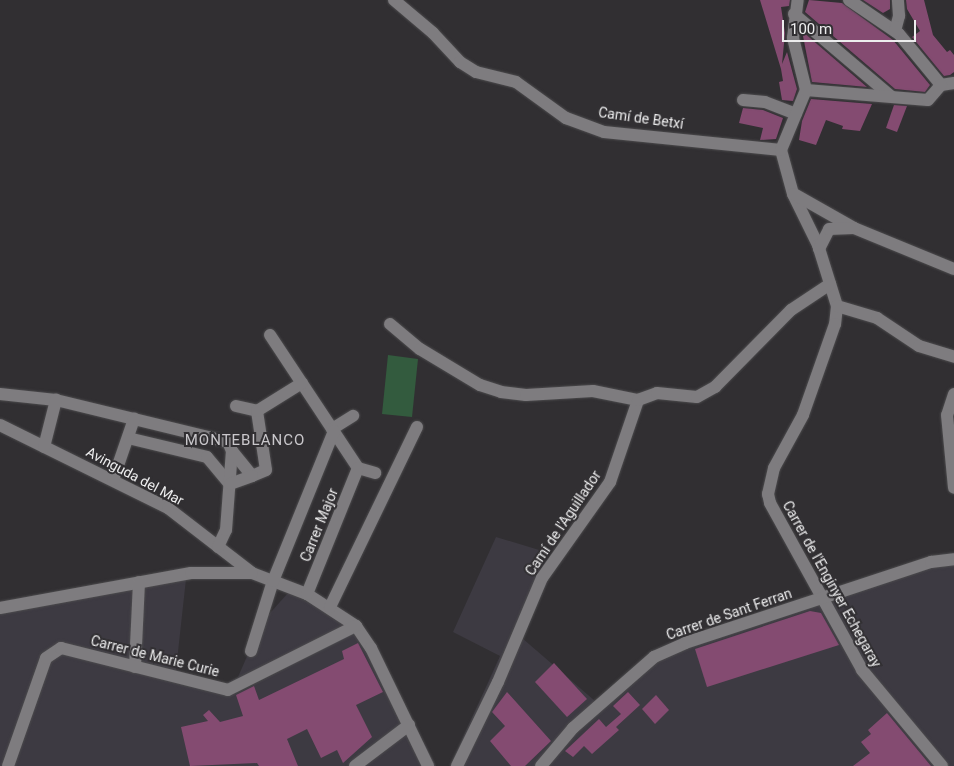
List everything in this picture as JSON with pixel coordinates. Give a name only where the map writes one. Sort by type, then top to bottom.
[{"type":"street","name":"Camí de Betxí","points":[[394,0],[433,33],[460,62],[476,72],[516,82],[566,118],[604,132],[780,150]]},
{"type":"street","points":[[390,324],[420,349],[480,385],[500,392],[526,395],[593,391],[638,400],[657,393],[697,397],[715,387],[748,357],[791,310],[830,284],[811,228],[793,194],[780,150],[806,90],[794,48],[794,14],[798,0]]},
{"type":"street","points":[[895,31],[899,16],[898,0]]},
{"type":"street","points":[[853,1],[895,31],[940,85]]},
{"type":"street","points":[[794,14],[892,97]]},
{"type":"street","points":[[806,90],[928,100],[940,85],[954,83]]},
{"type":"street","points":[[743,100],[765,102],[796,114]]},
{"type":"street","points":[[793,194],[854,228],[954,269]]},
{"type":"street","points":[[811,228],[820,219],[835,217]]},
{"type":"street","points":[[811,228],[854,228]]},
{"type":"street","points":[[819,249],[829,229]]},
{"type":"street","name":"Carrer de l'Enginyer Echegaray","points":[[830,284],[837,306],[835,324],[808,403],[774,468],[768,494],[822,598],[874,688],[942,766]]},
{"type":"street","points":[[837,306],[877,318],[919,346],[954,357]]},
{"type":"street","points":[[270,335],[358,468],[375,473]]},
{"type":"street","points":[[236,406],[257,411],[302,383]]},
{"type":"street","points":[[0,394],[56,400],[228,442],[232,451],[252,476]]},
{"type":"street","points":[[954,394],[947,415],[954,488]]},
{"type":"street","points":[[44,447],[56,400]]},
{"type":"street","name":"Camí de l'Aguillador","points":[[457,766],[498,682],[542,578],[610,482],[638,400]]},
{"type":"street","points":[[230,484],[266,470],[257,411]]},
{"type":"street","points":[[251,651],[273,581],[333,430],[353,416]]},
{"type":"street","points":[[113,480],[134,419]]},
{"type":"street","name":"Avinguda del Mar","points":[[0,425],[168,508],[252,573],[307,594],[330,607],[356,626],[371,648],[428,766]]},
{"type":"street","points":[[330,607],[417,427]]},
{"type":"street","points":[[170,428],[181,451]]},
{"type":"street","points":[[128,438],[208,457],[230,484]]},
{"type":"street","points":[[218,547],[226,530],[232,451]]},
{"type":"street","name":"Carrer Major","points":[[307,594],[358,468]]},
{"type":"street","name":"Carrer de Sant Ferran","points":[[541,766],[573,728],[654,657],[684,643],[931,562],[954,559]]},
{"type":"street","points":[[0,608],[191,573],[252,573]]},
{"type":"street","points":[[135,667],[139,582]]},
{"type":"street","name":"Carrer de Marie Curie","points":[[10,765],[46,658],[61,648],[228,690],[356,626]]},
{"type":"street","points":[[356,766],[409,726]]},
{"type":"shaded area","points":[[496,537],[549,553],[522,638],[595,701],[660,654],[911,568],[954,562],[954,766],[450,766],[500,656],[453,632]]},
{"type":"shaded area","points":[[186,579],[176,670],[225,684],[238,677],[262,622],[288,593],[356,620],[367,635],[436,766],[0,766],[0,613]]},
{"type":"green space","points":[[388,355],[418,359],[412,417],[382,414]]},
{"type":"building","points":[[760,0],[790,0],[789,6],[781,7],[785,33],[782,64],[787,52],[797,89],[793,101],[782,100],[779,82],[783,81],[781,69]]},
{"type":"building","points":[[809,0],[842,3],[893,40],[930,85],[925,92],[895,89],[805,12]]},
{"type":"building","points":[[863,0],[890,0],[890,9],[883,13]]},
{"type":"building","points":[[906,0],[924,0],[933,35],[947,52],[950,50],[954,55],[954,72],[950,75],[944,76],[912,37],[920,31],[907,9]]},
{"type":"building","points":[[802,31],[867,87],[812,82]]},
{"type":"building","points":[[811,99],[872,104],[860,131],[842,129],[843,126],[826,120],[816,145],[799,140],[802,121]]},
{"type":"building","points":[[894,105],[907,106],[897,132],[886,128]]},
{"type":"building","points":[[743,108],[763,110],[783,118],[776,139],[760,140],[763,128],[739,123]]},
{"type":"building","points":[[810,611],[821,613],[839,645],[707,687],[695,649]]},
{"type":"building","points":[[358,643],[383,692],[356,705],[372,737],[343,763],[337,750],[321,758],[307,729],[287,739],[298,766],[259,766],[257,763],[190,766],[181,727],[208,721],[203,715],[209,710],[220,722],[243,716],[236,695],[254,686],[259,700],[344,659],[342,651]]},
{"type":"building","points":[[554,663],[587,699],[567,717],[535,682]]},
{"type":"building","points":[[507,692],[551,741],[525,766],[511,766],[490,741],[505,726],[492,712]]},
{"type":"building","points":[[628,692],[640,705],[616,727],[619,730],[592,754],[584,746],[573,757],[565,751],[599,719],[606,727],[621,714],[613,706]]},
{"type":"building","points":[[656,695],[669,710],[655,724],[642,709]]},
{"type":"building","points":[[887,713],[931,766],[853,766],[870,753],[861,742],[871,734],[868,730]]},
{"type":"district","name":"MONTEBLANCO","points":[[245,441]]}]
